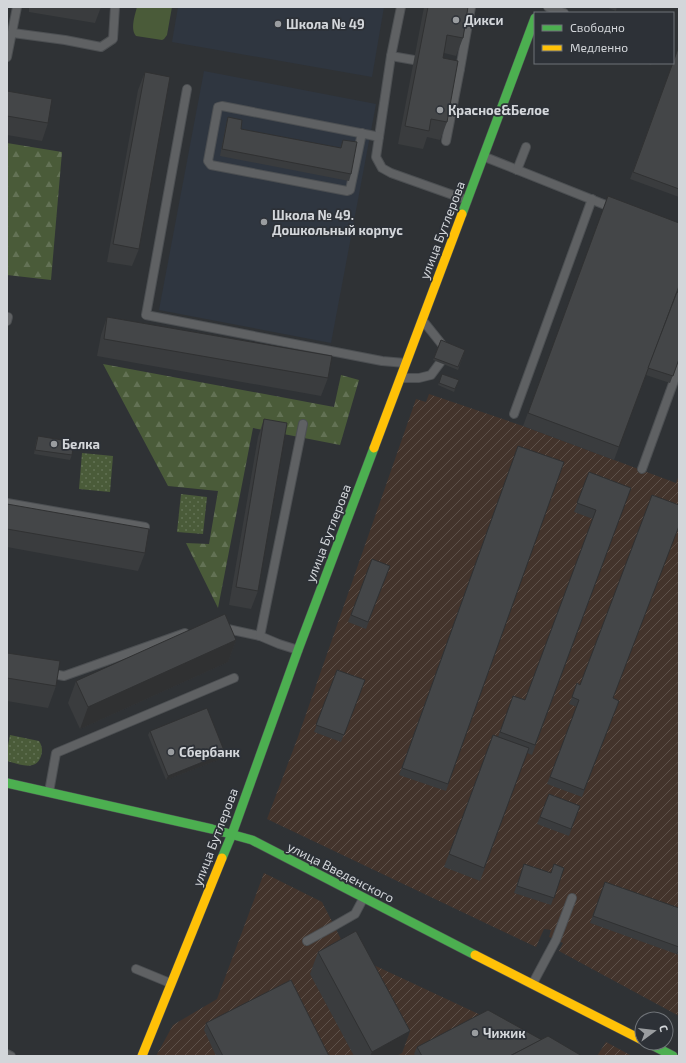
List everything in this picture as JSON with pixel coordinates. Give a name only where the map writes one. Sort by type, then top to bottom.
[{"type":"street","name":"улица Бутлерова","points":[[142,1056],[232,834],[298,650],[534,21]]},
{"type":"street","name":"улица Введенского","points":[[7,783],[232,834],[252,840],[634,1036]]},
{"type":"street","points":[[663,1051],[673,1056]]},
{"type":"lane","points":[[7,57],[17,7]]},
{"type":"lane","points":[[12,33],[65,40],[101,47],[113,38],[115,7]]},
{"type":"lane","points":[[401,7],[391,56],[376,157],[382,168],[391,173],[468,200]]},
{"type":"lane","points":[[446,141],[471,7]]},
{"type":"lane","points":[[548,7],[561,12]]},
{"type":"lane","points":[[391,56],[414,60]]},
{"type":"lane","points":[[438,65],[460,69]]},
{"type":"lane","points":[[187,89],[146,315],[382,361],[406,362]]},
{"type":"lane","points":[[362,133],[350,190],[347,191],[211,165],[208,161],[218,108],[220,106],[379,136]]},
{"type":"lane","points":[[517,170],[526,147]]},
{"type":"lane","points":[[484,156],[621,211]]},
{"type":"lane","points":[[514,414],[592,199]]},
{"type":"lane","points":[[401,378],[419,378],[431,375],[448,352],[422,320]]},
{"type":"lane","points":[[642,468],[679,367]]},
{"type":"lane","points":[[260,636],[303,424]]},
{"type":"lane","points":[[7,503],[145,527]]},
{"type":"lane","points":[[214,626],[260,636],[298,650]]},
{"type":"lane","points":[[43,671],[64,676],[192,630]]},
{"type":"lane","points":[[49,792],[56,753],[234,678]]},
{"type":"lane","points":[[307,941],[354,914],[363,898]]},
{"type":"lane","points":[[532,984],[556,940],[572,898]]},
{"type":"lane","points":[[136,969],[171,984]]},
{"type":"lane","points":[[7,1054],[12,1056]]},
{"type":"shaded area","name":"Школа № 49","points":[[178,7],[384,7],[372,77],[172,42]]},
{"type":"shaded area","name":"Школа № 49. Дошкольный корпус","points":[[204,71],[376,104],[331,343],[159,310]]},
{"type":"shaded area","points":[[429,394],[523,426],[676,483],[679,475],[679,1016],[674,1013],[674,1011],[670,1011],[559,951],[563,943],[549,937],[551,930],[544,929],[536,947],[267,819],[298,737],[416,399],[426,402]]},
{"type":"shaded area","points":[[264,873],[322,902],[348,953],[485,1017],[553,1056],[156,1056],[173,1025],[217,999]]},
{"type":"shaded area","points":[[606,1042],[632,1056],[597,1056]]},
{"type":"green space","points":[[137,7],[172,7],[167,35],[164,39],[162,40],[136,36],[133,26]]},
{"type":"green space","points":[[7,143],[62,152],[51,280],[7,275]]},
{"type":"green space","points":[[103,364],[334,407],[341,375],[359,380],[340,445],[253,428],[218,608],[186,543],[209,544],[218,491],[168,486]]},
{"type":"green space","points":[[82,453],[113,456],[110,492],[79,489]]},
{"type":"green space","points":[[181,494],[207,497],[203,534],[177,532]]},
{"type":"green space","points":[[10,735],[39,741],[42,750],[39,761],[35,764],[27,766],[7,761]]},
{"type":"building","points":[[428,7],[468,7],[463,38],[447,35],[443,58],[458,61],[447,122],[431,119],[429,131],[405,126]]},
{"type":"building","points":[[679,46],[679,189],[633,172],[672,64],[674,64]]},
{"type":"building","points":[[145,72],[170,77],[139,249],[113,244]]},
{"type":"building","points":[[7,91],[52,99],[48,123],[7,116]]},
{"type":"building","points":[[228,117],[242,120],[241,129],[341,148],[343,140],[357,142],[351,174],[222,149]]},
{"type":"building","points":[[608,196],[679,223],[679,286],[619,447],[528,413]]},
{"type":"building","points":[[677,292],[679,293],[679,359],[673,376],[648,368]]},
{"type":"building","points":[[107,317],[332,356],[328,378],[104,339]]},
{"type":"building","points":[[441,340],[465,350],[458,367],[434,358]]},
{"type":"building","points":[[442,374],[459,380],[455,389],[439,383]]},
{"type":"building","points":[[264,419],[287,423],[258,591],[236,587]]},
{"type":"building","points":[[38,436],[74,442],[72,455],[35,450]]},
{"type":"building","points":[[518,446],[564,462],[448,784],[402,768]]},
{"type":"building","points":[[589,472],[631,488],[535,745],[500,732],[513,696],[525,700],[596,510],[577,503]]},
{"type":"building","points":[[652,495],[679,505],[679,526],[613,698],[619,701],[584,790],[550,777],[579,700],[572,697],[577,683],[580,685]]},
{"type":"building","points":[[7,504],[149,529],[145,553],[7,529]]},
{"type":"building","points":[[372,559],[390,566],[368,622],[351,615]]},
{"type":"building","points":[[225,614],[236,640],[88,707],[76,681]]},
{"type":"building","points":[[7,653],[60,661],[56,686],[7,678]]},
{"type":"building","points":[[337,670],[365,680],[344,735],[316,725]]},
{"type":"building","points":[[207,708],[225,753],[168,776],[150,731]]},
{"type":"building","points":[[493,735],[529,748],[484,868],[449,854]]},
{"type":"building","points":[[549,794],[580,806],[571,829],[540,817]]},
{"type":"building","points":[[524,864],[551,873],[554,864],[564,868],[554,898],[517,886]]},
{"type":"building","points":[[605,882],[679,908],[679,947],[593,916]]},
{"type":"building","points":[[356,931],[410,1031],[372,1052],[318,952]]},
{"type":"building","points":[[291,980],[329,1056],[223,1056],[206,1023]]},
{"type":"building","points":[[488,1010],[542,1040],[510,1056],[422,1056],[417,1047]]},
{"type":"building","points":[[548,1036],[582,1056],[510,1056]]},
{"type":"traffic: fast","points":[[462,214],[534,21]]},
{"type":"traffic: fast","points":[[222,858],[374,448]]},
{"type":"traffic: fast","points":[[7,783],[212,829],[252,840],[475,955]]},
{"type":"traffic: fast","points":[[663,1051],[673,1056]]},
{"type":"traffic: slow","points":[[374,448],[462,214]]},
{"type":"traffic: slow","points":[[142,1056],[222,858]]},
{"type":"traffic: slow","points":[[475,955],[634,1036]]},
{"type":"place","name":"Дикси","points":[[456,20]]},
{"type":"place","name":"Школа № 49","points":[[278,24]]},
{"type":"place","name":"Красное&Белое","points":[[440,110]]},
{"type":"place","name":"Школа № 49. Дошкольный корпус","points":[[264,222]]},
{"type":"place","name":"Белка","points":[[54,444]]},
{"type":"place","name":"Сбербанк","points":[[171,752]]},
{"type":"place","name":"Чижик","points":[[475,1033]]}]
